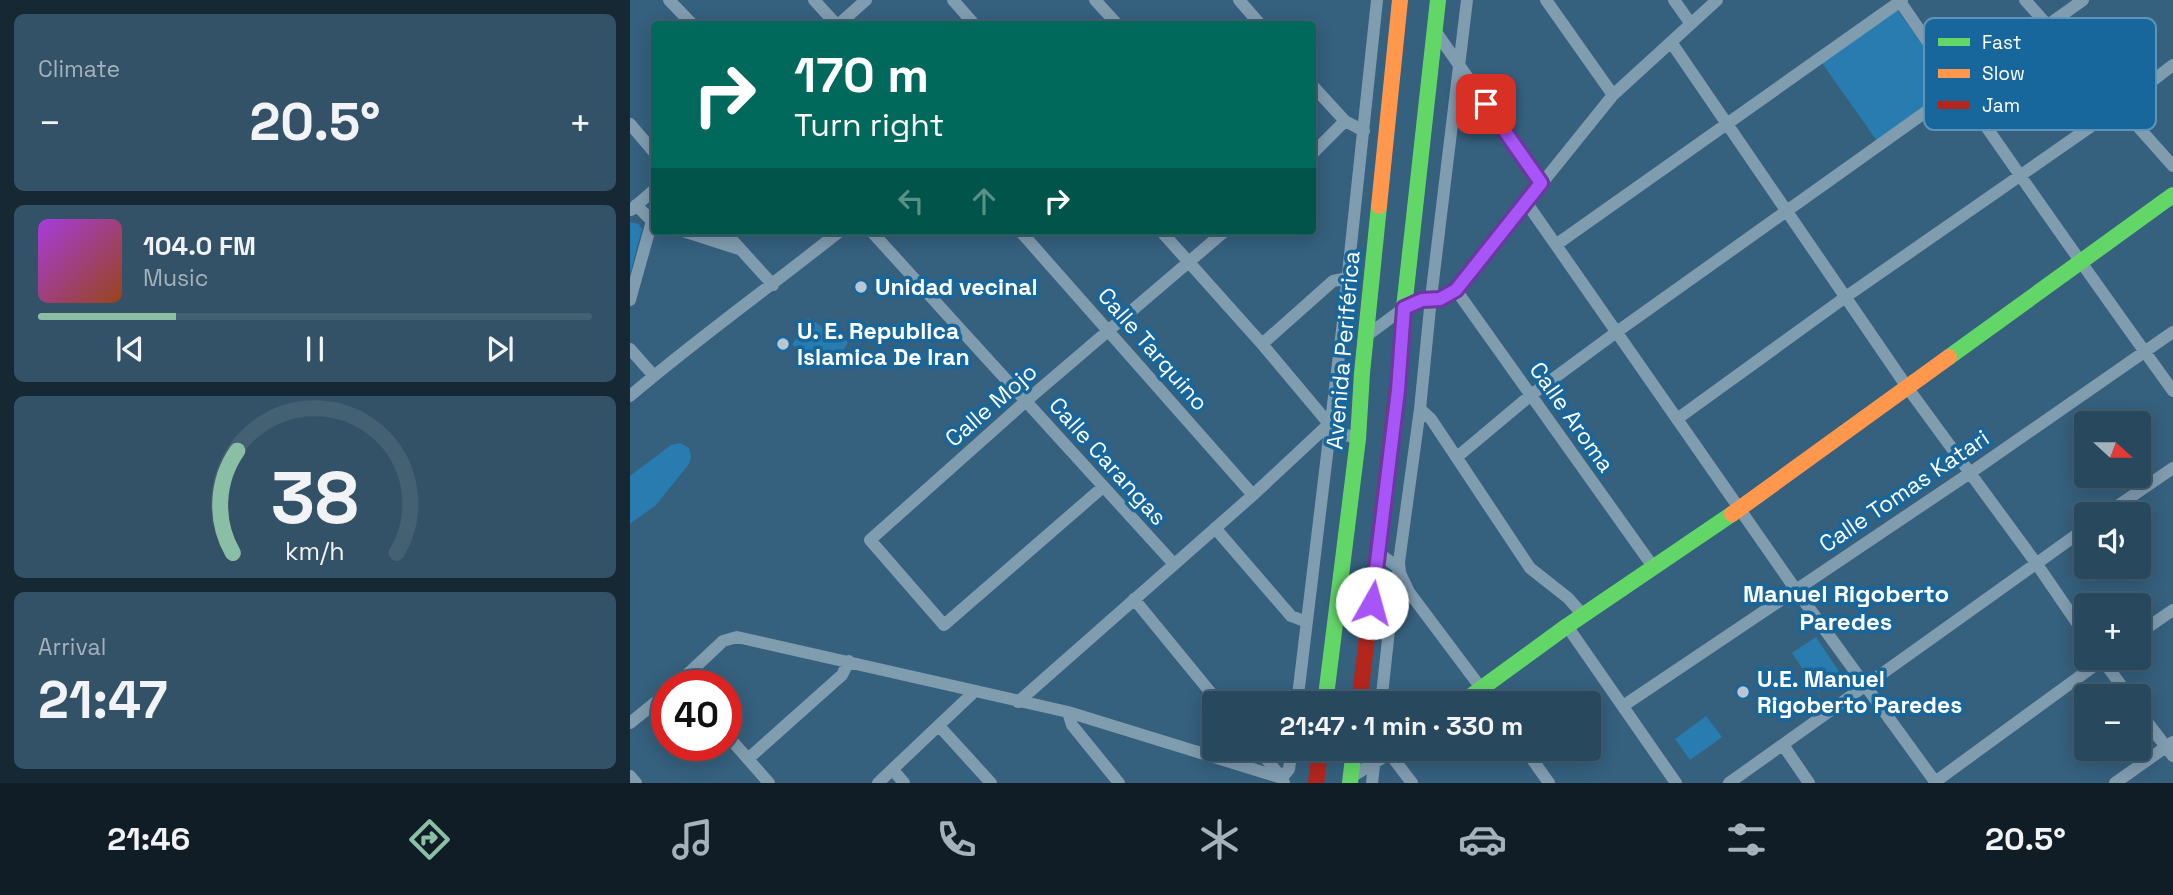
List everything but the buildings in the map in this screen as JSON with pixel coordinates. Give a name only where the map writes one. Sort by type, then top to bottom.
[{"type":"street","points":[[669,0],[689,21]]},
{"type":"street","points":[[814,0],[834,21]]},
{"type":"street","points":[[841,21],[866,0]]},
{"type":"street","points":[[953,0],[971,21]]},
{"type":"street","points":[[1095,0],[1114,21]]},
{"type":"street","points":[[1239,0],[1257,21]]},
{"type":"street","points":[[1299,691],[1348,278],[1377,0]]},
{"type":"street","name":"Avenida Periférica","points":[[1327,691],[1358,439],[1401,0]]},
{"type":"street","points":[[1361,691],[1398,390],[1404,308],[1438,0]]},
{"type":"street","points":[[1382,691],[1393,593],[1399,568],[1420,409],[1467,0]]},
{"type":"street","points":[[1546,0],[1613,95]]},
{"type":"street","points":[[1674,0],[1691,24]]},
{"type":"street","points":[[1366,337],[1404,308],[1431,298],[1440,299],[1456,290],[1613,95],[1717,0]]},
{"type":"street","points":[[2025,0],[2042,18]]},
{"type":"street","points":[[2058,18],[2083,0]]},
{"type":"street","points":[[1557,244],[1900,1],[1924,37]]},
{"type":"street","points":[[1434,30],[1541,183]]},
{"type":"street","points":[[1671,42],[1907,387],[2074,618]]},
{"type":"street","points":[[2156,78],[2173,65]]},
{"type":"street","points":[[1316,89],[1345,121],[1364,131]]},
{"type":"street","points":[[1457,457],[1531,395],[1924,113]]},
{"type":"street","points":[[1316,150],[1345,121]]},
{"type":"street","points":[[630,124],[651,148]]},
{"type":"street","points":[[1988,130],[2080,264],[2173,391]]},
{"type":"street","points":[[1677,419],[1847,296],[2085,130]]},
{"type":"street","points":[[2141,130],[2173,166]]},
{"type":"street","points":[[651,193],[633,208],[651,221]]},
{"type":"street","points":[[1478,691],[1567,626],[1741,508],[2173,195]]},
{"type":"street","points":[[1526,202],[1796,590],[1935,783],[2088,670]]},
{"type":"street","points":[[630,300],[651,229]]},
{"type":"street","points":[[696,235],[740,249]]},
{"type":"street","points":[[728,235],[773,285]]},
{"type":"street","points":[[630,396],[707,332],[773,285],[835,235]]},
{"type":"street","name":"Calle Carangas","points":[[875,235],[1173,564]]},
{"type":"street","name":"Calle Tarquino","points":[[1024,235],[1253,495]]},
{"type":"street","points":[[1165,235],[1335,431],[1358,439]]},
{"type":"street","name":"Calle Mojo","points":[[1103,487],[944,625],[870,540],[1026,401],[1220,235]]},
{"type":"street","points":[[1262,344],[1333,281],[1348,278]]},
{"type":"street","name":"Calle Aroma","points":[[1456,290],[1654,568]]},
{"type":"street","name":"Calle Tomas Katari","points":[[1623,706],[1970,473],[2173,332]]},
{"type":"street","points":[[630,349],[654,376]]},
{"type":"street","points":[[1420,409],[1431,419],[1530,568],[1568,598],[1583,615]]},
{"type":"street","points":[[1018,702],[1253,495],[1330,423]]},
{"type":"street","points":[[2123,502],[2173,468]]},
{"type":"street","points":[[1215,528],[1291,616],[1307,622]]},
{"type":"street","points":[[1729,783],[2074,536]]},
{"type":"street","points":[[1378,553],[1399,568],[1409,592],[1484,691]]},
{"type":"street","points":[[1134,599],[1209,691]]},
{"type":"street","points":[[2151,626],[2173,610]]},
{"type":"street","points":[[1567,626],[1676,783]]},
{"type":"street","points":[[694,670],[723,641],[733,637],[1068,712],[1283,780]]},
{"type":"street","points":[[749,758],[842,675],[849,661]]},
{"type":"street","points":[[878,783],[974,692]]},
{"type":"street","points":[[630,723],[651,706]]},
{"type":"street","points":[[1068,712],[1072,725],[1119,783]]},
{"type":"street","points":[[2115,783],[2171,748],[2151,725]]},
{"type":"street","points":[[940,727],[991,783]]},
{"type":"street","points":[[1783,745],[1809,783]]},
{"type":"street","points":[[742,751],[769,783]]},
{"type":"street","points":[[1268,761],[1283,780]]},
{"type":"street","points":[[1283,780],[1290,761]]},
{"type":"street","points":[[1316,783],[1319,761]]},
{"type":"street","points":[[1348,781],[1352,761]]},
{"type":"street","points":[[1372,783],[1374,761]]},
{"type":"street","points":[[1348,781],[1379,761]]},
{"type":"street","points":[[1399,761],[1412,783]]},
{"type":"street","points":[[1533,761],[1549,783]]},
{"type":"street","points":[[893,770],[904,783]]},
{"type":"street","points":[[630,776],[636,783]]},
{"type":"shaded area","points":[[1897,9],[1924,47],[1924,107],[1877,141],[1822,63]]},
{"type":"shaded area","points":[[630,222],[639,224],[642,229],[630,274]]},
{"type":"shaded area","points":[[808,318],[848,342],[833,369],[792,345]]},
{"type":"shaded area","points":[[680,443],[689,448],[689,464],[656,505],[630,524],[630,476],[671,445]]},
{"type":"shaded area","points":[[1816,637],[1842,676],[1818,692],[1792,653]]},
{"type":"shaded area","points":[[1706,716],[1722,737],[1690,760],[1675,739]]},
{"type":"traffic: fast","points":[[1399,372],[1438,0]]},
{"type":"traffic: fast","points":[[1949,357],[2173,195]]},
{"type":"traffic: fast","points":[[1327,691],[1358,439],[1379,206]]},
{"type":"traffic: fast","points":[[1478,691],[1567,626],[1732,514]]},
{"type":"traffic: fast","points":[[1350,783],[1353,761]]},
{"type":"traffic: slow","points":[[1379,206],[1400,0]]},
{"type":"traffic: slow","points":[[1732,514],[1949,357]]},
{"type":"traffic: jam","points":[[1361,691],[1399,372]]},
{"type":"traffic: jam","points":[[1316,783],[1319,761]]},
{"type":"place","name":"Unidad vecinal","points":[[861,287]]},
{"type":"place","name":"U. E. Republica Islamica De Iran","points":[[783,344]]},
{"type":"place","name":"U.E. Manuel Rigoberto Paredes","points":[[1743,692]]},
{"type":"district","name":"Manuel Rigoberto Paredes","points":[[1846,607]]},
{"type":"route","points":[[1372,603],[1398,390],[1404,308],[1422,300],[1440,299],[1456,290],[1541,183],[1486,104]]}]
